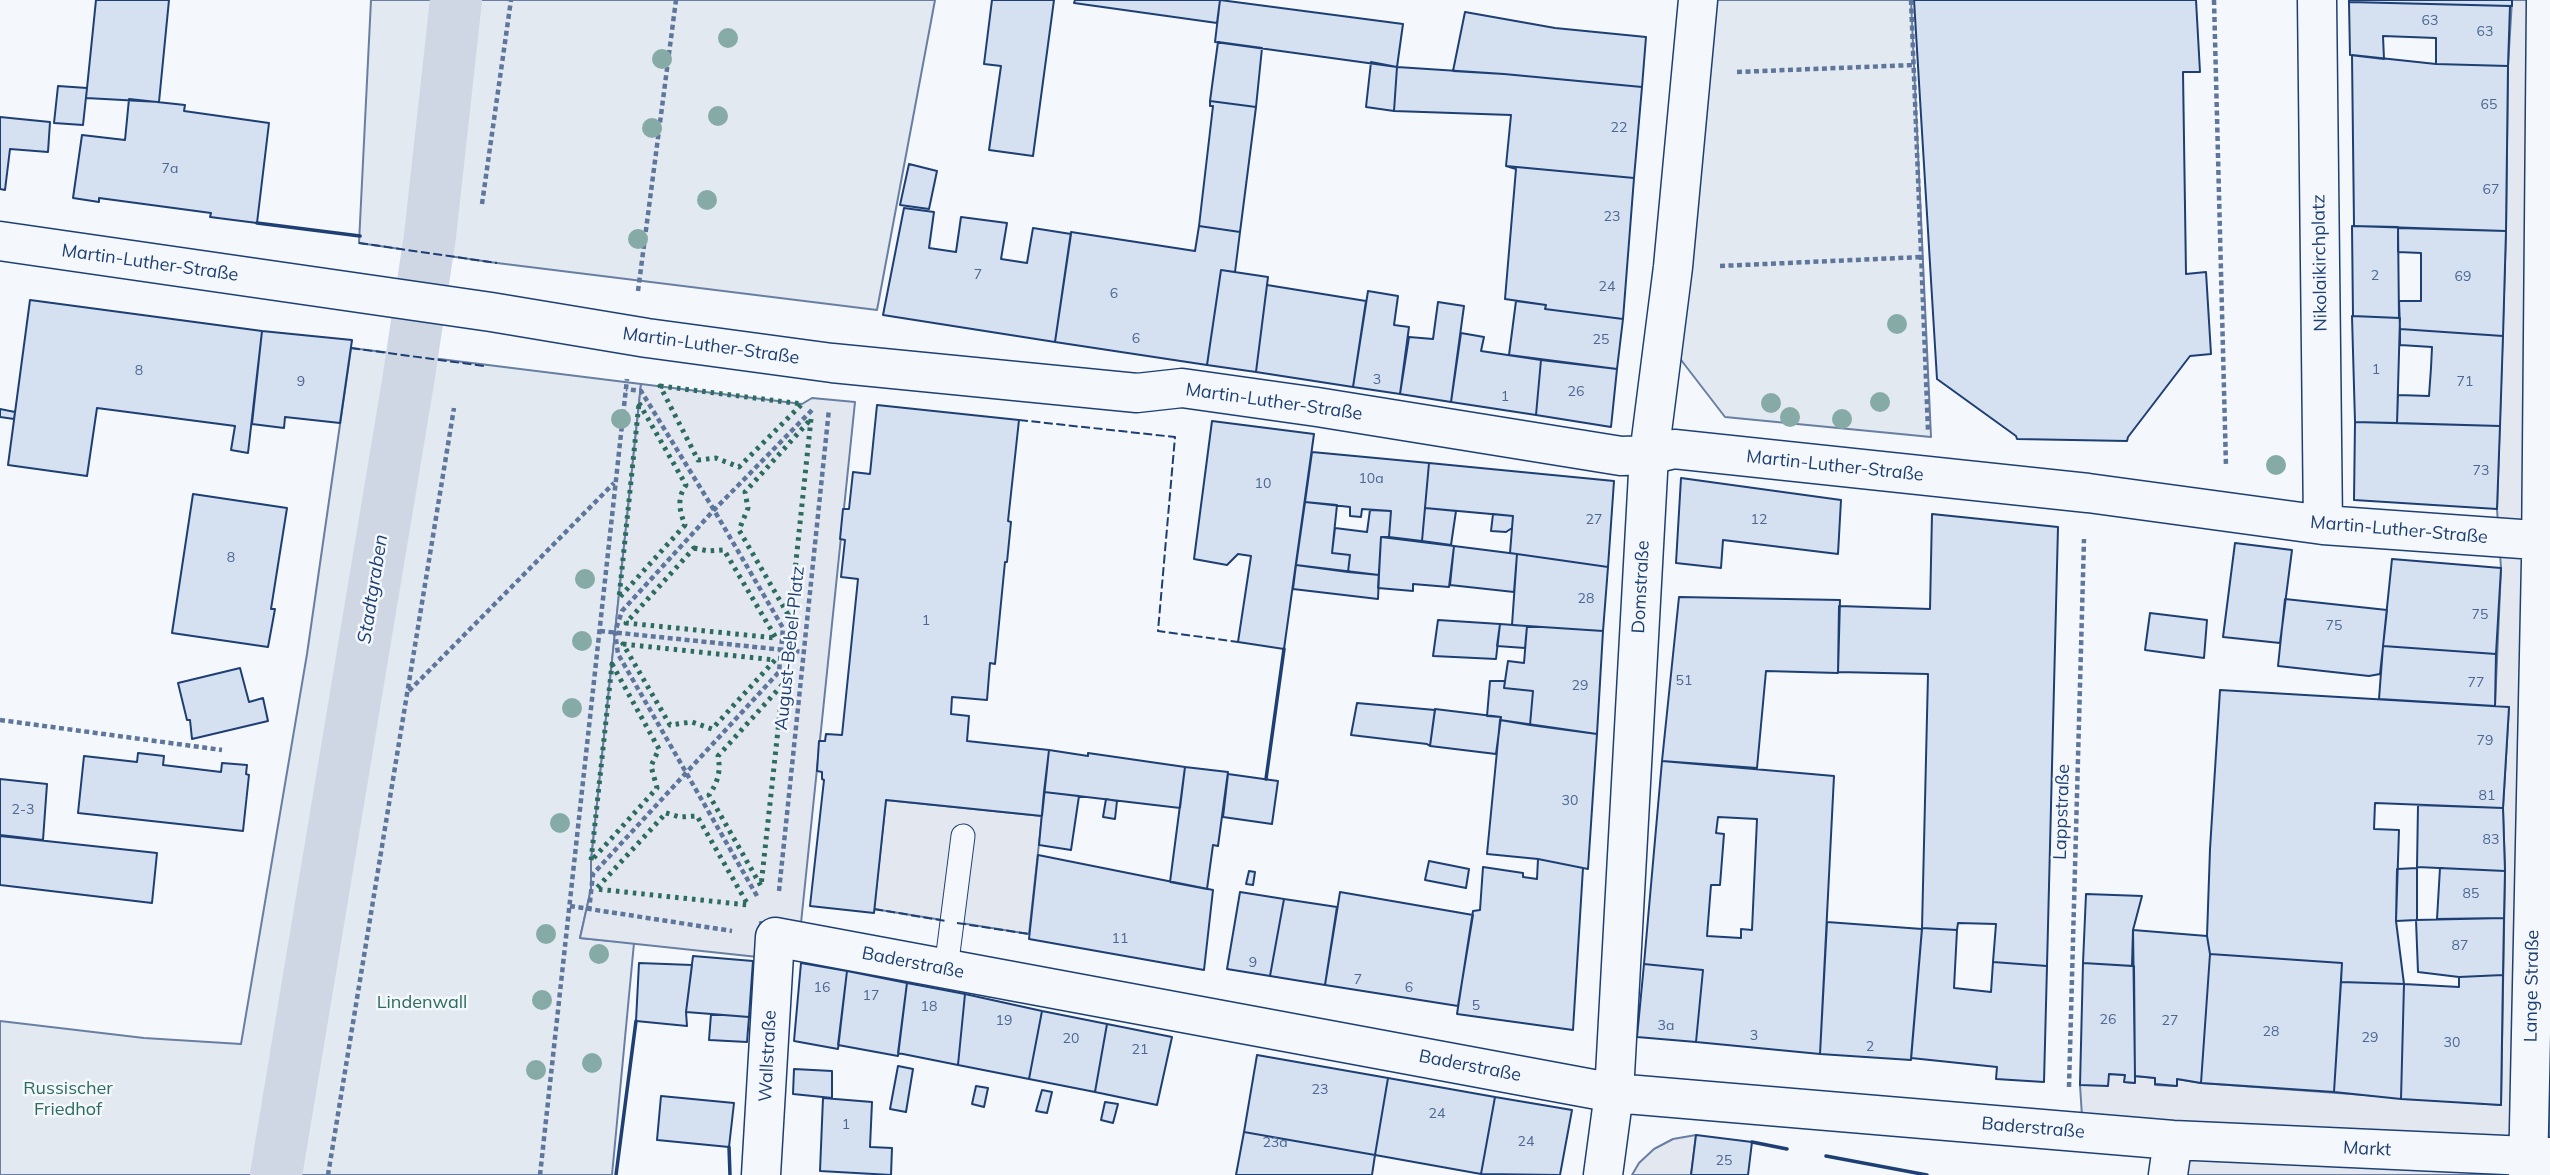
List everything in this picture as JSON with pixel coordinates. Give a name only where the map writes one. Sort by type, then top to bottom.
[{"type":"street","name":"Domstraße","points":[[1603,1175],[1614,1093],[1648,455],[1673,267],[1698,0]]},
{"type":"street","name":"Nikolaikirchplatz","points":[[2317,0],[2323,526]]},
{"type":"street","name":"Lange Straße","points":[[2535,1163],[2545,541],[2546,0]]},
{"type":"street","name":"Martin-Luther-Straße","points":[[0,241],[832,363],[1137,393],[1182,388],[1620,456],[1648,455],[1674,449],[2088,493],[2323,526],[2545,541]]},
{"type":"street","name":"Baderstraße","points":[[775,937],[1614,1093],[2068,1131],[2182,1152]]},
{"type":"street","name":"Wallstraße","points":[[761,1175],[775,937]]},
{"type":"street","name":"Markt","points":[[2182,1152],[2535,1163]]},
{"type":"lane","points":[[946,969],[963,836]]},
{"type":"path","points":[[482,204],[511,0]]},
{"type":"path","points":[[540,1175],[632,335],[676,0]]},
{"type":"path","points":[[1911,0],[1930,477]]},
{"type":"path","points":[[2214,0],[2226,513]]},
{"type":"path","points":[[1690,74],[1914,65]]},
{"type":"path","points":[[1673,267],[1922,257]]},
{"type":"path","name":"August-Bebel-Platz","points":[[775,937],[832,363]]},
{"type":"path","points":[[589,911],[593,874],[779,672],[783,628],[641,391],[626,389]]},
{"type":"path","points":[[328,1175],[454,408]]},
{"type":"path","points":[[779,897],[755,895],[618,654],[615,632],[622,611],[714,510],[812,408],[828,409]]},
{"type":"path","points":[[409,692],[615,482]]},
{"type":"path","name":"Lappstraße","points":[[2068,1131],[2084,515],[2088,493]]},
{"type":"path","points":[[600,631],[804,652]]},
{"type":"path","points":[[0,720],[222,750]]},
{"type":"path","points":[[570,906],[589,911],[775,937]]},
{"type":"green space","points":[[371,0],[935,0],[877,310],[497,263],[359,243]]},
{"type":"green space","points":[[1714,0],[1911,0],[1931,437],[1725,417],[1678,356]]},
{"type":"green space","name":"Lindenwall","points":[[351,348],[641,384],[591,861],[591,889],[580,938],[634,943],[612,1175],[0,1175],[0,1021],[144,1038],[241,1044],[307,654]]},
{"type":"shaded area","points":[[2512,0],[2550,0],[2550,1175],[2168,1175],[2173,1140],[2083,1132],[2080,1085],[2109,1074],[2125,1075],[2125,1082],[2134,1083],[2135,1076],[2155,1078],[2155,1085],[2176,1086],[2177,1079],[2501,1105],[2505,871],[2503,808],[2509,707],[2495,706],[2501,568],[2497,509]]},
{"type":"shaded area","points":[[641,384],[802,404],[812,398],[855,402],[801,923],[760,922],[758,957],[580,938],[591,889],[591,861]]},
{"type":"shaded area","points":[[886,800],[1042,816],[1029,934],[874,909]]},
{"type":"shaded area","points":[[1696,1135],[1691,1175],[1632,1175],[1639,1163],[1654,1149],[1673,1139]]},
{"type":"building","points":[[96,0],[169,0],[159,102],[86,98]]},
{"type":"building","points":[[992,0],[1054,0],[1033,156],[989,150],[1001,66],[984,64]]},
{"type":"building","points":[[1075,0],[1220,0],[1217,23],[1074,3]]},
{"type":"building","points":[[1220,0],[1403,24],[1397,67],[1215,42]]},
{"type":"building","points":[[1914,0],[2196,0],[2200,72],[2183,72],[2186,274],[2206,272],[2211,354],[2190,356],[2127,441],[2017,439],[1937,379]]},
{"type":"building","points":[[2512,0],[2512,6],[2349,2]]},
{"type":"building","points":[[2349,2],[2510,6],[2508,66],[2436,64],[2436,38],[2383,36],[2384,59],[2350,55]]},
{"type":"building","points":[[1465,12],[1555,28],[1646,37],[1642,87],[1453,71]]},
{"type":"building","points":[[1218,42],[1262,48],[1256,107],[1210,101]]},
{"type":"building","points":[[2352,55],[2436,64],[2508,66],[2506,231],[2354,226]]},
{"type":"building","points":[[1371,62],[1397,67],[1394,111],[1366,107]]},
{"type":"building","points":[[1397,67],[1642,87],[1634,178],[1506,166],[1511,115],[1394,111]]},
{"type":"building","points":[[58,86],[87,88],[83,125],[54,123]]},
{"type":"building","points":[[129,99],[185,105],[184,111],[269,123],[257,223],[210,217],[211,213],[99,198],[99,202],[73,198],[82,135],[125,140]]},
{"type":"building","points":[[1210,101],[1256,107],[1240,232],[1199,226],[1213,106],[1210,106]]},
{"type":"building","points":[[0,117],[50,122],[48,152],[10,149],[5,190],[0,189]]},
{"type":"building","points":[[909,164],[937,171],[929,209],[900,205]]},
{"type":"building","points":[[1506,166],[1634,178],[1623,319],[1545,309],[1546,305],[1505,299],[1516,169]]},
{"type":"building","points":[[904,208],[934,212],[929,248],[956,252],[961,217],[1007,223],[1001,259],[1027,263],[1033,228],[1071,234],[1055,342],[883,315]]},
{"type":"building","points":[[1199,226],[1240,232],[1235,272],[1221,270],[1207,365],[1055,342],[1071,232],[1195,251]]},
{"type":"building","points":[[2352,226],[2398,227],[2399,318],[2353,316]]},
{"type":"building","points":[[2398,228],[2506,231],[2503,336],[2400,329],[2399,301],[2421,301],[2421,253],[2398,252]]},
{"type":"building","points":[[1221,270],[1268,277],[1256,372],[1207,365]]},
{"type":"building","points":[[1267,285],[1366,301],[1353,387],[1256,372]]},
{"type":"building","points":[[1368,291],[1398,296],[1394,325],[1409,327],[1400,394],[1353,387]]},
{"type":"building","points":[[30,300],[262,331],[248,453],[231,450],[235,426],[97,408],[87,476],[8,465]]},
{"type":"building","points":[[1516,301],[1546,305],[1545,309],[1623,319],[1617,369],[1509,355]]},
{"type":"building","points":[[1438,302],[1464,306],[1451,402],[1400,394],[1409,337],[1433,339]]},
{"type":"building","points":[[2352,316],[2400,318],[2397,423],[2355,422]]},
{"type":"building","points":[[2400,329],[2503,336],[2500,426],[2397,423],[2398,395],[2429,396],[2432,347],[2400,345]]},
{"type":"building","points":[[262,331],[352,340],[340,423],[285,417],[284,428],[252,424]]},
{"type":"building","points":[[1461,333],[1484,337],[1481,351],[1541,360],[1536,415],[1451,402]]},
{"type":"building","points":[[1541,360],[1617,369],[1611,427],[1536,415]]},
{"type":"building","points":[[877,405],[1019,420],[1008,521],[1011,522],[1007,562],[995,664],[990,663],[987,700],[952,697],[951,714],[969,716],[967,741],[1049,750],[1042,816],[886,800],[874,913],[810,906],[824,780],[822,772],[817,771],[819,741],[825,741],[826,734],[842,735],[858,579],[841,577],[845,540],[840,539],[843,509],[849,509],[853,472],[870,474]]},
{"type":"building","points":[[0,409],[15,412],[14,419],[0,417]]},
{"type":"building","points":[[1212,421],[1314,434],[1284,649],[1238,642],[1251,556],[1238,554],[1227,565],[1194,559]]},
{"type":"building","points":[[2355,422],[2500,426],[2497,509],[2354,500]]},
{"type":"building","points":[[1312,452],[1429,463],[1422,541],[1389,537],[1391,511],[1362,509],[1361,517],[1350,516],[1350,507],[1305,502]]},
{"type":"building","points":[[1429,463],[1614,481],[1608,567],[1510,553],[1513,516],[1425,508]]},
{"type":"building","points":[[1681,478],[1841,500],[1838,554],[1723,540],[1721,568],[1676,563]]},
{"type":"building","points":[[193,494],[287,508],[271,609],[275,609],[268,647],[172,633]]},
{"type":"building","points":[[1305,502],[1337,505],[1332,553],[1350,555],[1348,572],[1296,565]]},
{"type":"building","points":[[1425,508],[1456,511],[1451,545],[1422,541]]},
{"type":"building","points":[[1370,510],[1391,511],[1389,537],[1381,537],[1379,575],[1348,572],[1350,555],[1332,553],[1335,528],[1367,532]]},
{"type":"building","points":[[1493,514],[1513,516],[1512,528],[1506,532],[1491,531]]},
{"type":"building","points":[[1932,514],[2058,527],[2047,966],[1993,962],[1996,924],[1958,923],[1957,930],[1922,928],[1928,674],[1838,672],[1839,606],[1930,609]]},
{"type":"building","points":[[1381,537],[1454,546],[1449,587],[1413,584],[1413,591],[1378,588]]},
{"type":"building","points":[[2235,543],[2292,550],[2280,643],[2223,637]]},
{"type":"building","points":[[1454,546],[1517,554],[1514,592],[1450,585]]},
{"type":"building","points":[[1517,554],[1608,567],[1603,631],[1512,625]]},
{"type":"building","points":[[2392,559],[2501,568],[2496,654],[2383,646]]},
{"type":"building","points":[[1296,565],[1379,575],[1378,599],[1293,589]]},
{"type":"building","points":[[1679,597],[1840,600],[1838,673],[1766,671],[1757,768],[1662,761]]},
{"type":"building","points":[[2285,599],[2387,610],[2380,674],[2369,676],[2278,666]]},
{"type":"building","points":[[2150,613],[2207,620],[2204,658],[2145,650]]},
{"type":"building","points":[[1438,620],[1500,624],[1496,659],[1433,656]]},
{"type":"building","points":[[1500,624],[1527,626],[1525,648],[1497,646]]},
{"type":"building","points":[[1527,626],[1603,631],[1597,734],[1530,725],[1533,691],[1504,688],[1508,661],[1524,663]]},
{"type":"building","points":[[2383,646],[2496,654],[2495,706],[2379,699]]},
{"type":"building","points":[[240,668],[249,702],[263,698],[268,721],[192,739],[190,720],[187,720],[178,683]]},
{"type":"building","points":[[1490,681],[1505,681],[1504,688],[1533,691],[1530,725],[1487,716]]},
{"type":"building","points":[[2220,690],[2509,707],[2503,808],[2375,803],[2374,829],[2399,830],[2396,921],[2404,984],[2341,982],[2342,963],[2210,954],[2207,936],[2210,849]]},
{"type":"building","points":[[1357,703],[1435,710],[1430,746],[1351,735]]},
{"type":"building","points":[[1435,709],[1501,717],[1496,754],[1430,746]]},
{"type":"building","points":[[1500,720],[1597,734],[1588,869],[1538,859],[1487,854]]},
{"type":"building","points":[[1049,750],[1185,767],[1180,808],[1044,792]]},
{"type":"building","points":[[138,753],[164,756],[163,765],[221,772],[222,763],[247,765],[246,774],[249,775],[243,831],[78,813],[84,756],[137,762]]},
{"type":"building","points":[[1662,761],[1834,776],[1820,1054],[1696,1042],[1703,970],[1644,964]],"holes":[[[1718,817],[1757,819],[1752,930],[1741,929],[1741,938],[1707,936],[1711,885],[1720,885],[1724,834],[1716,833]]]},
{"type":"building","points":[[1185,767],[1228,772],[1218,846],[1213,845],[1207,889],[1170,882]]},
{"type":"building","points":[[1228,774],[1278,781],[1272,824],[1223,817]]},
{"type":"building","points":[[0,779],[47,784],[43,840],[0,835]]},
{"type":"building","points":[[1044,792],[1079,796],[1071,850],[1039,845]]},
{"type":"building","points":[[1106,799],[1117,801],[1115,819],[1103,817]]},
{"type":"building","points":[[2418,805],[2503,808],[2505,871],[2417,867]]},
{"type":"building","points":[[0,836],[157,853],[152,903],[0,885]]},
{"type":"building","points":[[1038,855],[1213,890],[1204,970],[1029,939]]},
{"type":"building","points":[[1538,859],[1583,868],[1573,1030],[1457,1014],[1473,911],[1480,910],[1483,867],[1523,873],[1523,877],[1537,879]]},
{"type":"building","points":[[1429,861],[1469,869],[1466,888],[1425,880]]},
{"type":"building","points":[[2417,868],[2417,920],[2396,921],[2397,869]]},
{"type":"building","points":[[2440,868],[2505,871],[2504,918],[2437,919]]},
{"type":"building","points":[[1249,871],[1255,872],[1253,885],[1246,884]]},
{"type":"building","points":[[1240,892],[1284,899],[1270,976],[1227,969]]},
{"type":"building","points":[[1340,892],[1473,915],[1458,1006],[1325,985]]},
{"type":"building","points":[[2086,894],[2142,896],[2133,930],[2132,966],[2083,963]]},
{"type":"building","points":[[1284,899],[1337,907],[1325,985],[1270,976]]},
{"type":"building","points":[[2504,918],[2503,975],[2459,977],[2418,972],[2416,920]]},
{"type":"building","points":[[1827,922],[1922,929],[1911,1060],[1820,1054]]},
{"type":"building","points":[[1922,928],[1957,930],[1954,988],[1991,992],[1993,962],[2047,966],[2044,1082],[1996,1079],[1997,1067],[1911,1058]]},
{"type":"building","points":[[2133,930],[2207,936],[2210,954],[2201,1083],[2177,1079],[2177,1086],[2155,1084],[2155,1078],[2135,1076]]},
{"type":"building","points":[[2210,954],[2342,963],[2334,1092],[2201,1083]]},
{"type":"building","points":[[693,956],[753,961],[749,1017],[686,1012]]},
{"type":"building","points":[[639,963],[692,965],[686,1012],[687,1026],[636,1021]]},
{"type":"building","points":[[801,963],[847,971],[838,1049],[794,1041]]},
{"type":"building","points":[[2083,963],[2134,966],[2135,1083],[2124,1082],[2125,1075],[2109,1074],[2108,1086],[2080,1085]]},
{"type":"building","points":[[1644,964],[1703,970],[1696,1042],[1637,1037]]},
{"type":"building","points":[[847,971],[907,983],[898,1056],[838,1045]]},
{"type":"building","points":[[2503,975],[2501,1105],[2401,1099],[2404,984],[2459,987],[2459,977]]},
{"type":"building","points":[[2341,982],[2404,984],[2401,1099],[2334,1092]]},
{"type":"building","points":[[907,983],[965,994],[958,1065],[898,1053]]},
{"type":"building","points":[[965,994],[1042,1011],[1029,1079],[958,1065]]},
{"type":"building","points":[[1042,1011],[1107,1024],[1095,1092],[1029,1079]]},
{"type":"building","points":[[711,1014],[749,1017],[747,1042],[709,1040]]},
{"type":"building","points":[[1107,1024],[1172,1037],[1157,1105],[1095,1092]]},
{"type":"building","points":[[1257,1055],[1388,1078],[1375,1155],[1244,1132]]},
{"type":"building","points":[[898,1066],[913,1069],[906,1112],[890,1109]]},
{"type":"building","points":[[794,1069],[832,1071],[832,1098],[793,1094]]},
{"type":"building","points":[[1388,1078],[1495,1097],[1481,1174],[1375,1155]]},
{"type":"building","points":[[976,1086],[988,1088],[984,1107],[972,1104]]},
{"type":"building","points":[[1042,1090],[1052,1092],[1047,1113],[1036,1111]]},
{"type":"building","points":[[661,1096],[734,1103],[729,1147],[657,1140]]},
{"type":"building","points":[[1495,1097],[1572,1110],[1560,1175],[1481,1174]]},
{"type":"building","points":[[823,1098],[872,1102],[870,1147],[892,1148],[891,1175],[820,1171]]},
{"type":"building","points":[[1105,1102],[1118,1104],[1113,1123],[1101,1120]]},
{"type":"building","points":[[1244,1132],[1375,1155],[1372,1175],[1236,1175]]},
{"type":"building","points":[[1696,1135],[1752,1142],[1748,1175],[1691,1175]]},
{"type":"waterway","name":"Stadtgraben","points":[[276,1175],[408,382],[430,236],[456,0]]},
{"type":"hedge","points":[[660,386],[802,404],[739,467],[716,458],[698,460],[660,386]]},
{"type":"hedge","points":[[639,403],[686,485],[680,504],[685,525],[619,598],[639,403]]},
{"type":"hedge","points":[[811,419],[790,618],[739,530],[748,508],[745,492],[811,419]]},
{"type":"hedge","points":[[694,548],[724,550],[776,638],[626,623],[694,548]]},
{"type":"hedge","points":[[623,644],[775,660],[712,729],[692,722],[670,725],[623,644]]},
{"type":"hedge","points":[[612,664],[659,749],[651,766],[657,788],[591,861],[612,664]]},
{"type":"hedge","points":[[783,684],[761,886],[709,795],[718,776],[718,756],[783,684]]},
{"type":"hedge","points":[[666,813],[680,817],[697,816],[748,905],[596,889],[666,813]]},
{"type":"fence","points":[[359,243],[497,263]]},
{"type":"fence","points":[[351,348],[484,366]]},
{"type":"fence","points":[[1019,420],[1175,437],[1158,631],[1238,642]]},
{"type":"fence","points":[[874,909],[946,921]]},
{"type":"fence","points":[[957,923],[1029,934]]},
{"type":"wall","points":[[257,223],[360,236]]},
{"type":"wall","points":[[1266,779],[1284,649]]},
{"type":"wall","points":[[616,1175],[636,1021]]},
{"type":"wall","points":[[1752,1142],[1787,1149]]},
{"type":"wall","points":[[729,1147],[730,1175]]},
{"type":"wall","points":[[1826,1156],[1927,1175]]},
{"type":"park label","name":"Russischer Friedhof","points":[[68,1099]]}]
